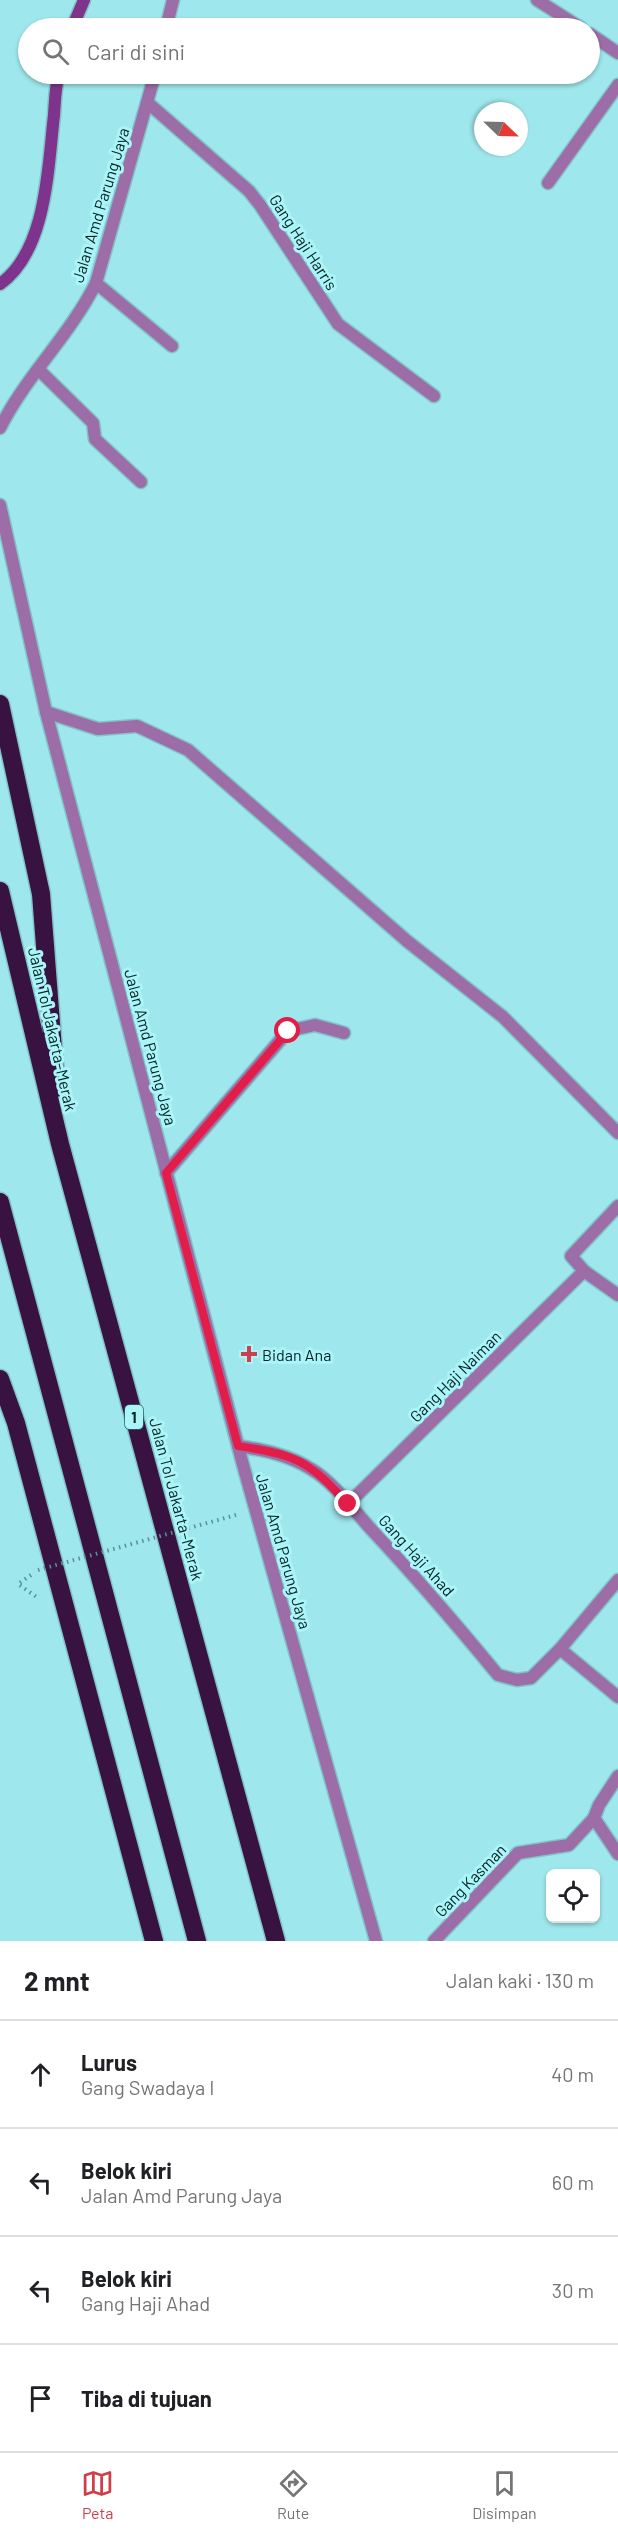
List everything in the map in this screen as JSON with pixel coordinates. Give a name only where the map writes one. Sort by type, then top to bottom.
[{"type":"highway","points":[[0,704],[40,894],[60,1144]]},
{"type":"highway","name":"Jalan Tol Jakarta–Merak","points":[[0,891],[60,1144],[276,1941]]},
{"type":"highway","points":[[0,1202],[197,1941]]},
{"type":"highway","points":[[0,1379],[16,1423],[154,1941]]},
{"type":"street","points":[[76,18],[84,0]]},
{"type":"street","points":[[168,18],[173,0]]},
{"type":"street","points":[[537,0],[565,18]]},
{"type":"street","points":[[600,41],[618,53]]},
{"type":"street","points":[[0,284],[8,278],[26,253],[39,222],[46,189],[58,84]]},
{"type":"street","name":"Jalan Amd Parung Jaya","points":[[0,428],[38,369],[86,304],[96,283],[152,84]]},
{"type":"street","points":[[548,183],[618,85]]},
{"type":"street","name":"Gang Haji Harris","points":[[148,102],[249,191],[338,324],[434,396]]},
{"type":"street","points":[[96,283],[172,346]]},
{"type":"street","points":[[38,369],[93,423],[95,439],[141,482]]},
{"type":"street","name":"Jalan Amd Parung Jaya","points":[[0,505],[46,712],[166,1173],[238,1446],[376,1941]]},
{"type":"street","points":[[46,712],[98,729],[137,726],[188,750],[407,941],[503,1017],[618,1133]]},
{"type":"street","points":[[166,1173],[288,1031],[315,1025],[344,1033]]},
{"type":"street","points":[[618,1206],[571,1256],[584,1271],[618,1295]]},
{"type":"street","name":"Gang Haji Naiman","points":[[348,1504],[584,1271]]},
{"type":"street","name":"Gang Haji Ahad","points":[[238,1446],[292,1458],[314,1470],[438,1601],[498,1674],[516,1680],[531,1678],[560,1649]]},
{"type":"street","points":[[618,1580],[560,1649],[618,1697]]},
{"type":"street","name":"Gang Kasman","points":[[434,1941],[518,1853],[568,1845],[594,1818],[599,1805],[618,1776]]},
{"type":"street","points":[[594,1818],[618,1854]]},
{"type":"path","points":[[18,1584],[38,1570],[236,1515]]},
{"type":"place","name":"Bidan Ana","points":[[249,1354]]},
{"type":"route","points":[[288,1031],[166,1173],[238,1446],[292,1458],[314,1470],[348,1504]]}]
